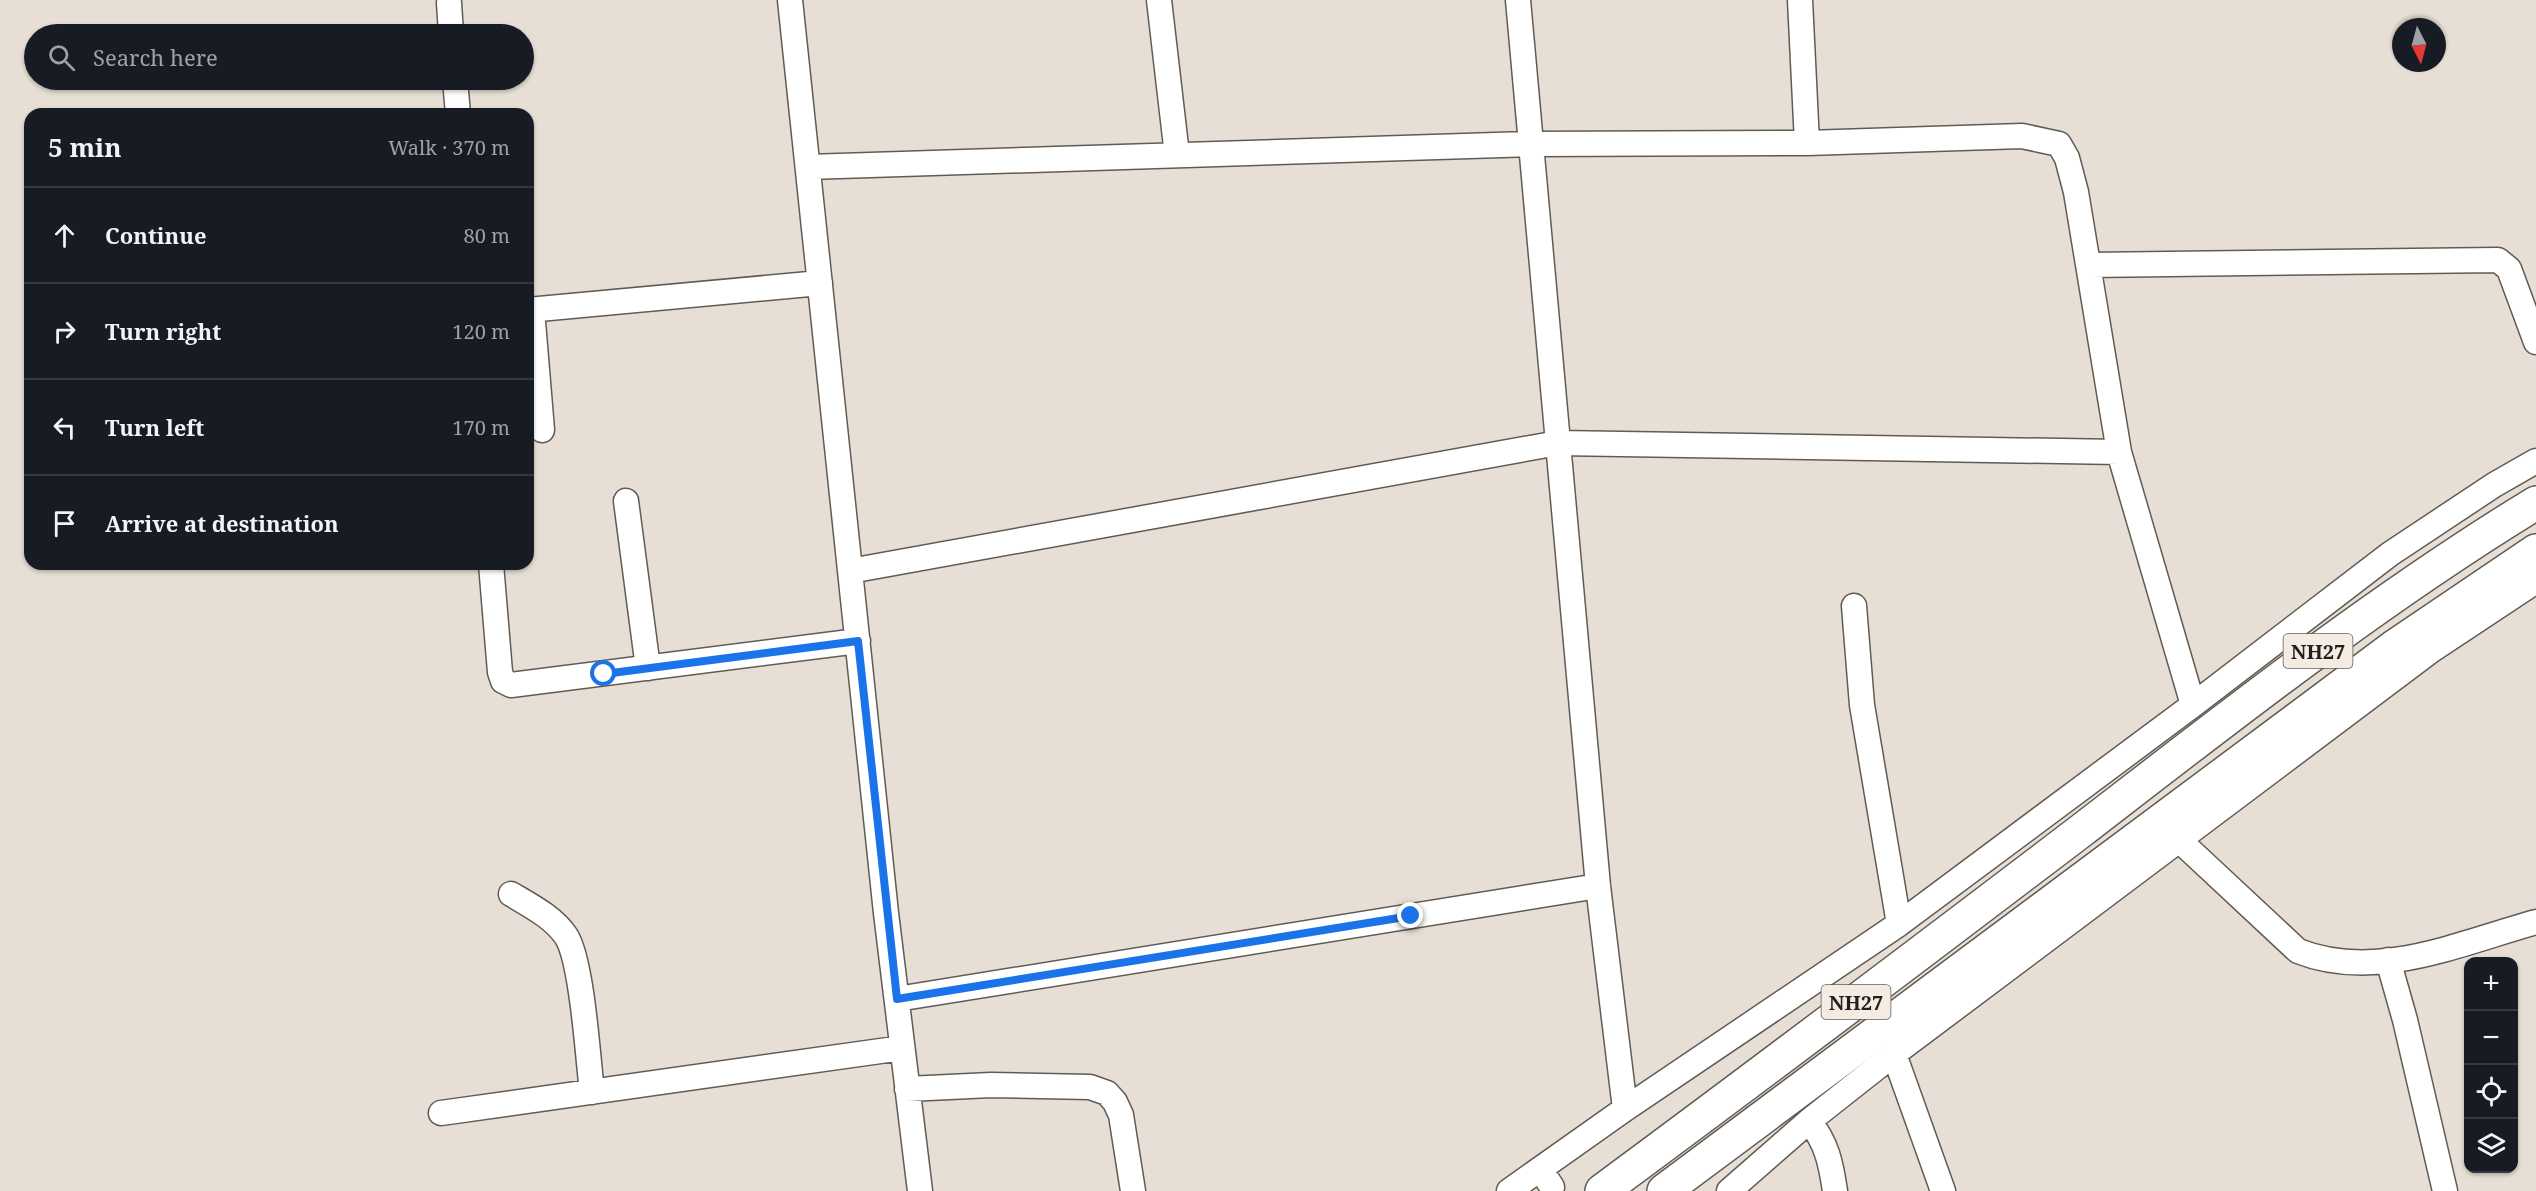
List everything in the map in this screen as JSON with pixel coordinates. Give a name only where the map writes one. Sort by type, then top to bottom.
[{"type":"highway","name":"NH27","points":[[1602,1191],[2329,643],[2467,545],[2536,503]]},
{"type":"highway","name":"NH27","points":[[1665,1191],[2394,647],[2536,551]]},
{"type":"street","points":[[790,0],[902,1048],[920,1191]]},
{"type":"street","points":[[1159,0],[1177,155]]},
{"type":"street","points":[[1518,0],[1598,886],[1625,1109]]},
{"type":"street","points":[[1800,0],[1807,143]]},
{"type":"street","points":[[449,3],[451,24]]},
{"type":"street","points":[[456,90],[457,108]]},
{"type":"street","points":[[808,167],[1530,144],[1807,143],[2022,136],[2059,144],[2067,158],[2076,192],[2120,452],[2193,705]]},
{"type":"street","points":[[2089,265],[2498,260],[2509,269],[2536,342]]},
{"type":"street","points":[[534,310],[820,283]]},
{"type":"street","points":[[534,350],[542,430]]},
{"type":"street","points":[[850,571],[1558,443],[2120,452]]},
{"type":"street","points":[[1509,1191],[1546,1178],[1625,1109],[1899,924],[2193,705],[2390,554],[2494,485],[2536,461]]},
{"type":"street","points":[[626,501],[648,668]]},
{"type":"street","points":[[492,570],[500,672],[506,684],[515,685],[858,641]]},
{"type":"street","points":[[1729,1191],[1809,1121],[1894,1054],[2432,650],[2536,581]]},
{"type":"street","points":[[1854,606],[1862,705],[1899,924]]},
{"type":"street","points":[[2179,840],[2298,951],[2333,961],[2388,960],[2430,954],[2536,922]]},
{"type":"street","points":[[897,999],[1598,886]]},
{"type":"street","points":[[511,894],[545,915],[568,938],[575,959],[580,989],[592,1092]]},
{"type":"street","points":[[2388,960],[2406,1020],[2445,1191]]},
{"type":"street","points":[[441,1113],[902,1048]]},
{"type":"street","points":[[1894,1054],[1943,1191]]},
{"type":"street","points":[[907,1089],[991,1086],[1090,1087],[1107,1093],[1116,1102],[1121,1115],[1133,1191]]},
{"type":"street","points":[[1809,1121],[1817,1131],[1829,1155],[1835,1191]]},
{"type":"route","points":[[604,674],[858,641],[897,999],[1411,916]]}]
